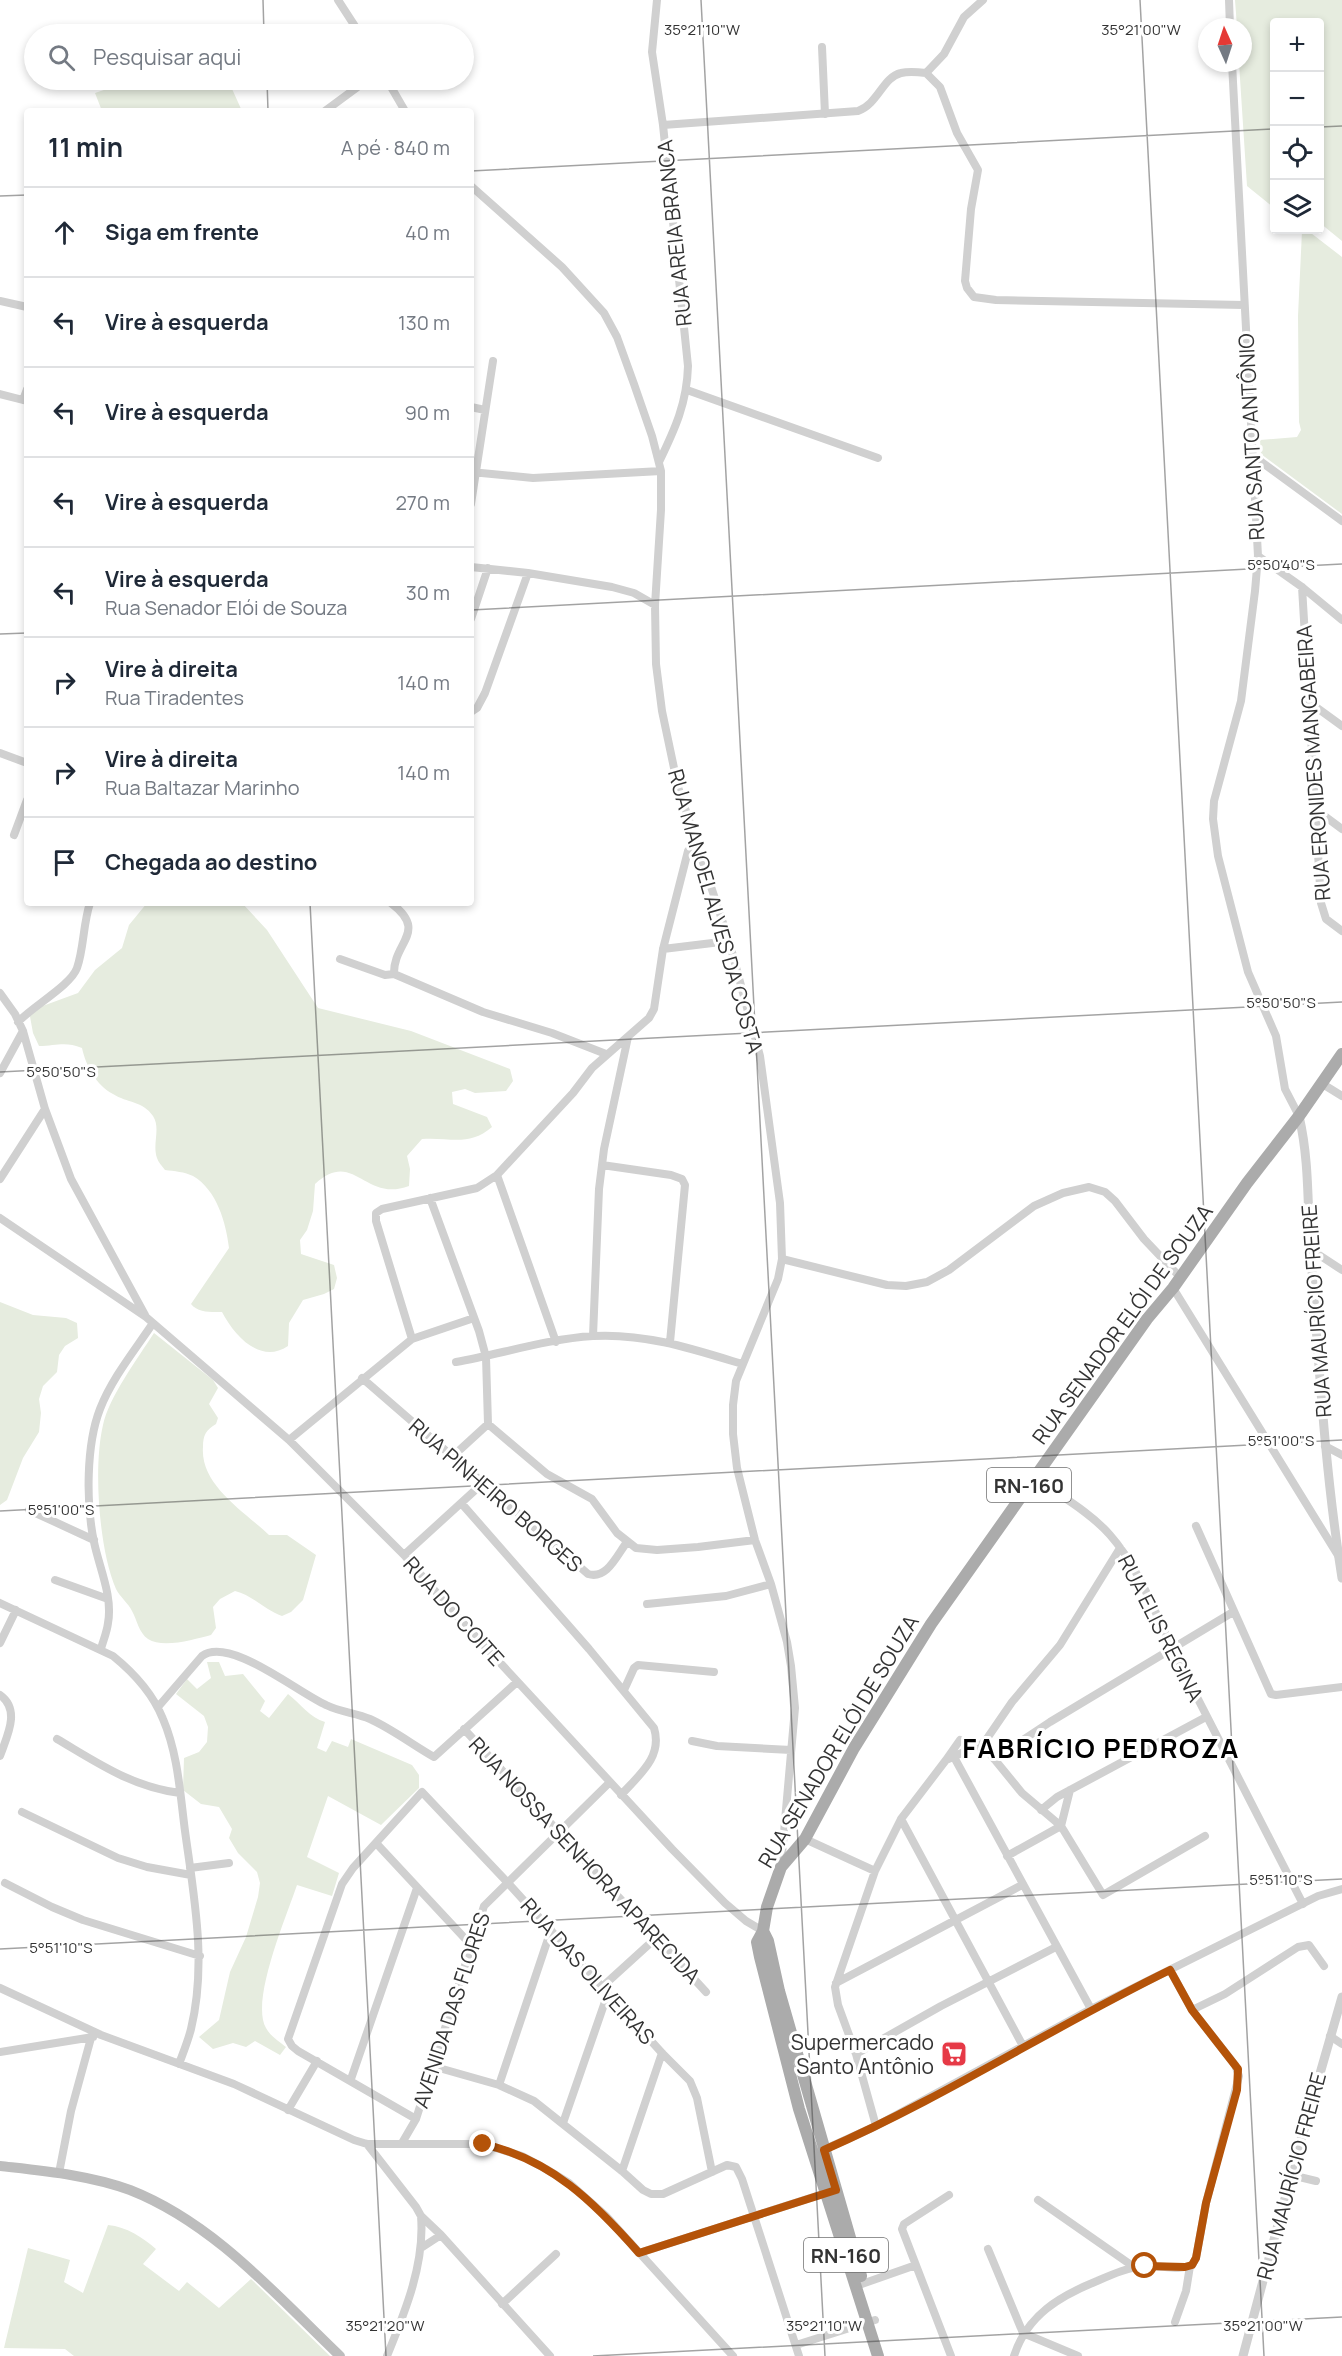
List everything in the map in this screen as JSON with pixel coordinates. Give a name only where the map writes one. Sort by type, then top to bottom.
[{"type":"main road","name":"RUA SENADOR ELÓI DE SOUZA","points":[[886,2356],[859,2285],[758,1942],[763,1931],[766,1907],[781,1867],[805,1839],[854,1748],[931,1624],[1034,1477],[1342,1054]]},
{"type":"main road","points":[[0,2166],[59,2173],[100,2181],[129,2190],[177,2212],[225,2248],[340,2356]]},
{"type":"main road","name":"RUA SENADOR ELÓI DE SOUZA","points":[[871,2321],[878,2356]]},
{"type":"street","points":[[338,0],[354,24]]},
{"type":"street","name":"RUA AREIA BRANCA","points":[[657,0],[652,52],[663,124],[687,352],[687,390],[659,462]]},
{"type":"street","points":[[926,73],[944,54],[964,17],[983,0]]},
{"type":"street","points":[[1228,0],[1229,18]]},
{"type":"street","points":[[822,46],[825,114]]},
{"type":"street","points":[[663,124],[861,110],[873,102],[896,75],[903,72],[926,73],[940,87],[957,133],[978,170],[971,209],[965,281],[969,292],[974,297],[996,300],[1244,305]]},
{"type":"street","name":"RUA SANTO ANTÔNIO","points":[[1232,72],[1258,556],[1241,701],[1214,801],[1213,819],[1218,856],[1248,972],[1276,1036],[1285,1089],[1299,1116]]},
{"type":"street","points":[[329,108],[353,90]]},
{"type":"street","points":[[393,90],[403,108]]},
{"type":"street","name":"RUA MANOEL ALVES DA COSTA","points":[[474,189],[562,267],[604,313],[634,384],[661,471],[655,605],[656,664],[662,711],[678,786],[729,941],[760,1056],[780,1203],[782,1259],[778,1279],[736,1381],[733,1434],[737,1468],[755,1540],[771,1584],[791,1666],[795,1708],[781,1867]]},
{"type":"street","points":[[0,301],[24,306]]},
{"type":"street","points":[[493,362],[474,473],[533,478],[661,471]]},
{"type":"street","points":[[687,390],[878,459]]},
{"type":"street","points":[[0,394],[24,401]]},
{"type":"street","points":[[474,408],[485,410]]},
{"type":"street","points":[[1252,455],[1342,521]]},
{"type":"street","points":[[1258,556],[1302,587],[1342,620]]},
{"type":"street","points":[[474,567],[528,573],[612,587],[634,593],[655,605]]},
{"type":"street","points":[[474,610],[488,568]]},
{"type":"street","points":[[474,710],[485,693],[528,573]]},
{"type":"street","name":"RUA ERONIDES MANGABEIRA","points":[[1302,587],[1322,911],[1328,921],[1342,931]]},
{"type":"street","points":[[1309,702],[1342,726]]},
{"type":"street","points":[[0,753],[24,762]]},
{"type":"street","points":[[14,835],[24,808]]},
{"type":"street","points":[[1315,809],[1342,829]]},
{"type":"street","points":[[412,1339],[376,1221],[376,1214],[382,1209],[477,1188],[497,1175],[606,1054],[649,1018],[654,1009],[663,949],[688,851],[696,842]]},
{"type":"street","points":[[18,1022],[30,1010],[69,981],[77,969],[89,906]]},
{"type":"street","points":[[394,906],[406,916],[409,924],[394,974]]},
{"type":"street","points":[[663,949],[729,941]]},
{"type":"street","points":[[340,959],[384,975],[394,974],[483,1012],[560,1036],[606,1054]]},
{"type":"street","points":[[0,993],[22,1031],[45,1109],[71,1179],[146,1317]]},
{"type":"street","points":[[0,1072],[22,1031]]},
{"type":"street","points":[[593,1336],[598,1200],[602,1166],[628,1037]]},
{"type":"street","points":[[1321,1083],[1342,1096]]},
{"type":"street","points":[[0,1179],[45,1109]]},
{"type":"street","name":"RUA MAURÍCIO FREIRE","points":[[1299,1116],[1306,1146],[1310,1249],[1326,1446],[1342,1578]]},
{"type":"street","points":[[602,1166],[661,1173],[678,1177],[684,1183],[670,1342]]},
{"type":"street","points":[[497,1175],[556,1342]]},
{"type":"street","points":[[782,1259],[887,1286],[906,1286],[927,1282],[949,1270],[1034,1206],[1063,1193],[1089,1187],[1105,1192],[1115,1201],[1177,1282],[1339,1558]]},
{"type":"street","points":[[430,1198],[486,1357],[488,1424],[547,1474],[583,1492],[592,1500],[617,1533],[636,1548],[651,1550],[698,1547],[755,1540]]},
{"type":"street","points":[[0,1218],[146,1317]]},
{"type":"street","points":[[1310,1249],[1342,1270]]},
{"type":"street","name":"RUA DO COITE","points":[[146,1317],[289,1440],[404,1555],[517,1682],[672,1849],[746,1921],[763,1931]]},
{"type":"street","points":[[289,1440],[412,1339],[474,1318]]},
{"type":"street","points":[[101,1649],[109,1622],[108,1599],[94,1540],[90,1482],[95,1427],[110,1390],[153,1323]]},
{"type":"street","points":[[456,1362],[593,1336],[670,1342],[742,1364]]},
{"type":"street","name":"RUA PINHEIRO BORGES","points":[[362,1378],[588,1574],[597,1576],[603,1573],[627,1542]]},
{"type":"street","points":[[452,1457],[488,1424]]},
{"type":"street","points":[[1326,1446],[1342,1455]]},
{"type":"street","name":"RUA ELIS REGINA","points":[[1034,1477],[1110,1534],[1120,1548],[1145,1591],[1206,1717],[1303,1904]]},
{"type":"street","points":[[404,1555],[483,1483]]},
{"type":"street","points":[[462,1504],[624,1690],[654,1728],[656,1751],[649,1763],[621,1795]]},
{"type":"street","points":[[29,1510],[94,1540]]},
{"type":"street","points":[[1196,1526],[1233,1612],[1269,1688],[1275,1695],[1342,1687]]},
{"type":"street","points":[[950,1758],[982,1744],[988,1737],[1012,1702],[1060,1645],[1120,1548]]},
{"type":"street","points":[[55,1580],[108,1599]]},
{"type":"street","points":[[646,1604],[726,1596],[771,1584]]},
{"type":"street","points":[[0,1603],[101,1649],[128,1668],[158,1707],[171,1742],[180,1793],[200,1956],[196,2005],[191,2031],[179,2064]]},
{"type":"street","points":[[0,1643],[16,1610]]},
{"type":"street","points":[[994,1759],[1059,1716],[1233,1612]]},
{"type":"street","points":[[158,1707],[202,1656],[209,1652],[219,1651],[250,1661],[327,1706],[370,1719],[434,1757],[517,1682]]},
{"type":"street","points":[[624,1690],[634,1668],[638,1665],[714,1672]]},
{"type":"street","points":[[0,1695],[12,1710],[10,1726],[0,1756]]},
{"type":"street","points":[[1041,1810],[1049,1802],[1070,1790],[1206,1717]]},
{"type":"street","name":"RUA NOSSA SENHORA APARECIDA","points":[[464,1729],[706,1992]]},
{"type":"street","points":[[57,1739],[123,1778],[155,1790],[180,1793]]},
{"type":"street","points":[[692,1740],[717,1746],[790,1750]]},
{"type":"street","points":[[876,2126],[856,2054],[838,2004],[836,1983],[875,1871],[901,1819],[950,1758],[960,1740]]},
{"type":"street","points":[[982,1744],[1022,1793],[1061,1826],[1104,1895],[1205,1836]]},
{"type":"street","points":[[950,1758],[1091,2009]]},
{"type":"street","name":"AVENIDA DAS FLORES","points":[[402,2143],[416,2119],[484,1906],[610,1782]]},
{"type":"street","points":[[1007,1856],[1061,1826],[1070,1790]]},
{"type":"street","name":"RUA DAS OLIVEIRAS","points":[[376,1843],[422,1792],[508,1882],[694,2086],[712,2172]]},
{"type":"street","points":[[22,1812],[118,1858],[147,1867],[191,1871],[229,1863]]},
{"type":"street","points":[[901,1819],[1023,2046]]},
{"type":"street","points":[[805,1839],[875,1871]]},
{"type":"street","points":[[416,2119],[292,2046],[289,2037],[342,1884],[352,1868],[376,1843],[471,1945]]},
{"type":"street","points":[[5,1883],[82,1920],[200,1956]]},
{"type":"street","points":[[836,1983],[1022,1885]]},
{"type":"street","points":[[351,2079],[417,1888]]},
{"type":"street","points":[[818,2152],[876,2126],[1091,2009],[1303,1904],[1342,1889]]},
{"type":"street","points":[[499,2085],[551,1930]]},
{"type":"street","points":[[563,2123],[605,1990],[657,1937]]},
{"type":"street","points":[[1192,2010],[1225,1994],[1298,1947],[1308,1944],[1324,1966]]},
{"type":"street","points":[[856,2054],[941,2006],[1056,1947]]},
{"type":"street","points":[[1170,1970],[1192,2010],[1235,2065],[1239,2076],[1206,2203],[1196,2258],[1190,2266],[1186,2291],[1174,2322]]},
{"type":"street","points":[[0,1988],[101,2035],[234,2084],[339,2134],[367,2144],[483,2144],[522,2156],[569,2183],[606,2216],[731,2356]]},
{"type":"street","name":"RUA MAURÍCIO FREIRE","points":[[1243,2356],[1291,2175],[1342,1997]]},
{"type":"street","points":[[0,2052],[101,2035]]},
{"type":"street","points":[[1330,2036],[1342,2044]]},
{"type":"street","points":[[59,2173],[71,2111],[91,2038]]},
{"type":"street","points":[[622,2171],[662,2053]]},
{"type":"street","points":[[288,2110],[317,2061]]},
{"type":"street","points":[[432,2066],[499,2085],[534,2101],[643,2190],[655,2194],[672,2190],[727,2165],[736,2168],[742,2180],[799,2356]]},
{"type":"street","points":[[367,2144],[421,2216],[441,2235],[550,2356]]},
{"type":"street","points":[[1291,2175],[1316,2181]]},
{"type":"street","points":[[639,2253],[831,2192]]},
{"type":"street","points":[[949,2195],[903,2226],[902,2230],[951,2356]]},
{"type":"street","points":[[1038,2200],[1134,2267]]},
{"type":"street","points":[[387,2356],[414,2279],[421,2248],[421,2216]]},
{"type":"street","points":[[421,2248],[441,2235]]},
{"type":"street","points":[[988,2249],[1023,2333],[1078,2356]]},
{"type":"street","points":[[502,2304],[556,2254]]},
{"type":"street","points":[[859,2285],[916,2265]]},
{"type":"street","points":[[1014,2356],[1023,2333],[1037,2316],[1074,2290],[1134,2267],[1190,2266]]},
{"type":"street","points":[[796,2345],[871,2321]]},
{"type":"shaded area","points":[[1235,0],[1342,0],[1342,241],[1324,226],[1324,18],[1270,18],[1270,205],[1247,186],[1240,72],[1252,72],[1252,18],[1236,18]]},
{"type":"shaded area","points":[[104,90],[233,90],[241,108],[101,108],[95,93]]},
{"type":"shaded area","points":[[1302,234],[1312,234],[1342,257],[1342,514],[1261,454],[1260,440],[1297,437],[1301,430],[1298,316]]},
{"type":"shaded area","points":[[145,906],[245,906],[267,930],[318,1008],[411,1031],[510,1069],[513,1081],[506,1091],[475,1093],[465,1089],[452,1092],[453,1104],[487,1117],[492,1127],[484,1133],[467,1139],[422,1139],[407,1156],[410,1169],[409,1186],[394,1189],[381,1188],[350,1173],[340,1172],[328,1174],[315,1184],[313,1211],[307,1230],[300,1240],[301,1254],[334,1265],[337,1278],[334,1289],[303,1300],[289,1323],[288,1346],[278,1351],[258,1350],[233,1330],[222,1312],[201,1310],[191,1304],[229,1248],[228,1238],[219,1208],[201,1182],[193,1176],[165,1170],[158,1161],[155,1147],[156,1126],[153,1116],[140,1105],[118,1097],[102,1086],[89,1068],[82,1048],[65,1044],[39,1046],[33,1033],[29,1011],[78,993],[95,970],[122,948],[129,925]]},
{"type":"shaded area","points":[[0,1302],[33,1315],[66,1318],[77,1323],[78,1338],[65,1346],[59,1355],[57,1372],[43,1386],[39,1399],[41,1413],[39,1432],[23,1458],[7,1500],[0,1505]]},
{"type":"shaded area","points":[[154,1333],[213,1380],[218,1388],[209,1404],[218,1418],[216,1424],[206,1433],[203,1447],[204,1461],[216,1485],[236,1507],[269,1535],[287,1535],[316,1555],[303,1600],[291,1612],[282,1616],[235,1591],[220,1599],[213,1607],[216,1628],[211,1635],[179,1642],[154,1642],[140,1630],[130,1608],[116,1589],[105,1553],[99,1508],[100,1443],[111,1402]]},
{"type":"shaded area","points":[[207,1662],[219,1662],[225,1676],[243,1674],[265,1701],[260,1711],[269,1718],[288,1694],[310,1714],[325,1722],[317,1748],[326,1752],[332,1741],[348,1747],[351,1739],[412,1765],[419,1775],[419,1788],[381,1825],[328,1796],[307,1857],[339,1873],[332,1896],[297,1885],[266,1979],[262,2015],[268,2031],[286,2047],[280,2055],[255,2041],[246,2047],[233,2043],[213,2049],[199,2037],[219,2020],[230,1972],[246,1937],[260,1883],[257,1872],[238,1853],[229,1838],[232,1829],[219,1807],[201,1804],[183,1790],[184,1758],[199,1752],[207,1742],[208,1727],[204,1716],[176,1694],[187,1679],[197,1689],[211,1678]]},
{"type":"shaded area","points":[[108,2225],[134,2233],[156,2249],[143,2264],[179,2291],[187,2282],[219,2308],[251,2279],[330,2356],[74,2356],[65,2349],[4,2348],[28,2248],[70,2260],[64,2282],[83,2293]]},
{"type":"place","name":"Supermercado Santo Antônio","points":[[954,2054]]},
{"type":"district","name":"FABRÍCIO PEDROZA","points":[[1101,1747]]},
{"type":"route","points":[[483,2144],[522,2156],[569,2183],[606,2216],[639,2253],[836,2190],[824,2150],[876,2126],[1091,2009],[1170,1970],[1192,2010],[1238,2069],[1239,2076],[1206,2203],[1196,2258],[1192,2265],[1185,2267],[1145,2266]]}]
